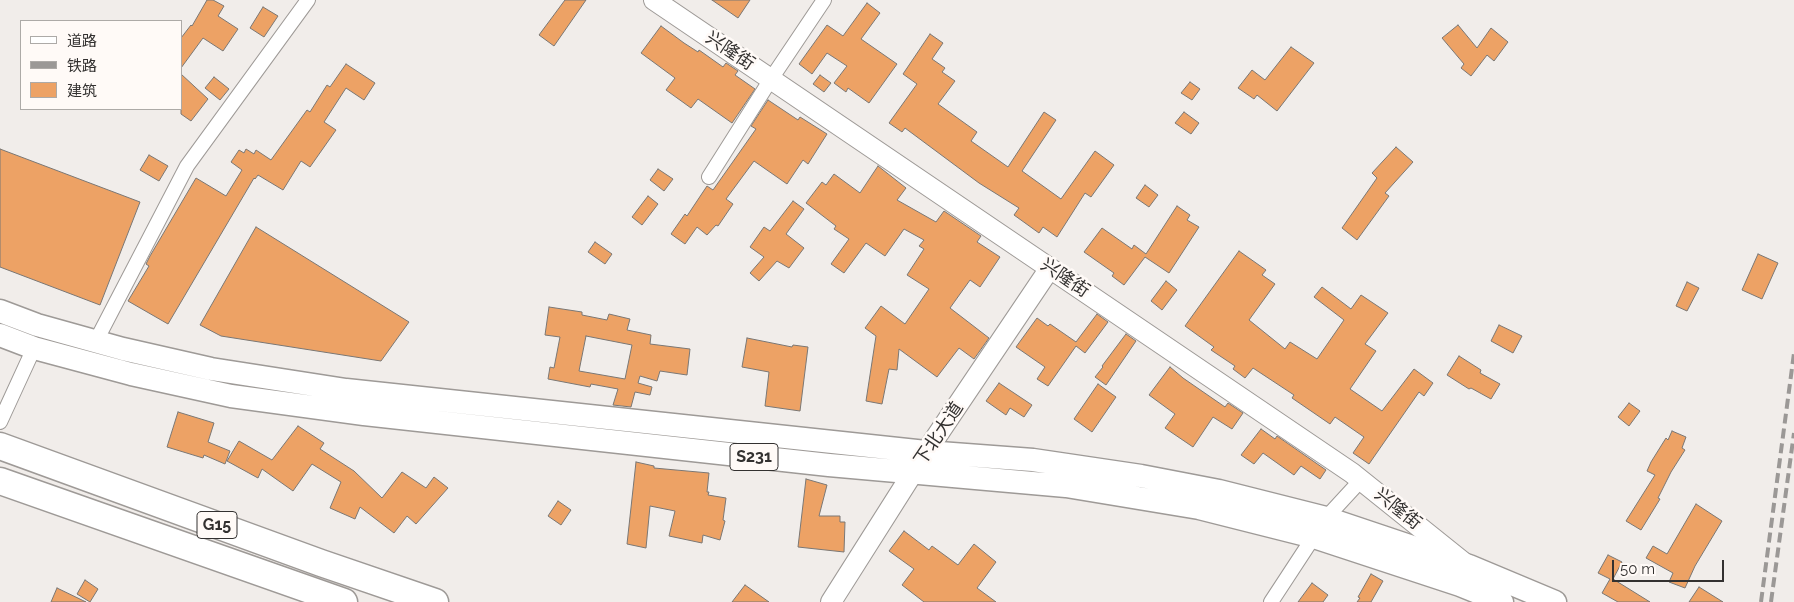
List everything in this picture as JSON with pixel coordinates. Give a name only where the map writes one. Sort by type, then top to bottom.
[{"type":"highway","name":"G15","points":[[0,446],[321,563],[435,602]]},
{"type":"highway","name":"G15","points":[[0,481],[344,602]]},
{"type":"main road","name":"S231","points":[[0,311],[37,325],[211,369],[346,390],[926,452],[1033,460],[1087,467],[1219,492],[1326,518],[1469,566]]},
{"type":"main road","name":"S231","points":[[0,335],[34,348],[131,374],[231,396],[373,415],[819,464],[1066,486],[1199,508],[1314,537],[1460,584],[1502,602]]},
{"type":"main road","points":[[1469,566],[1555,602]]},
{"type":"street","points":[[96,341],[187,166],[308,0]]},
{"type":"street","name":"兴隆街","points":[[654,0],[1360,480],[1469,566]]},
{"type":"street","points":[[709,178],[771,79],[824,0]]},
{"type":"street","name":"下北大道","points":[[831,602],[926,452],[1050,268]]},
{"type":"street","points":[[0,422],[34,348]]},
{"type":"street","points":[[1271,602],[1326,518],[1360,480]]},
{"type":"building","points":[[207,0],[213,0],[224,6],[218,16],[238,29],[223,51],[203,38],[182,67],[182,37],[192,26]]},
{"type":"building","points":[[565,0],[586,0],[554,46],[539,35]]},
{"type":"building","points":[[712,0],[750,0],[738,18]]},
{"type":"building","points":[[867,3],[880,13],[861,39],[897,64],[869,103],[848,88],[846,92],[834,83],[847,66],[827,53],[812,74],[799,64],[827,25],[843,36]]},
{"type":"building","points":[[263,7],[278,16],[264,37],[250,28]]},
{"type":"building","points":[[1458,25],[1477,48],[1491,28],[1508,42],[1494,61],[1487,55],[1471,76],[1461,68],[1464,64],[1442,38]]},
{"type":"building","points":[[661,26],[723,67],[726,63],[738,71],[735,75],[755,89],[732,123],[698,99],[691,108],[666,90],[675,78],[641,53]]},
{"type":"building","points":[[930,34],[943,43],[932,59],[945,68],[942,72],[955,81],[938,104],[977,132],[971,141],[1008,167],[1044,112],[1056,120],[1022,171],[1061,199],[1095,151],[1114,165],[1091,197],[1085,193],[1057,237],[1043,227],[1039,233],[1014,215],[1019,208],[979,183],[905,128],[902,132],[889,123],[917,84],[903,74]]},
{"type":"building","points":[[1291,47],[1314,63],[1277,111],[1257,95],[1254,99],[1238,88],[1252,70],[1265,80]]},
{"type":"building","points":[[346,64],[375,83],[364,100],[346,88],[324,122],[336,130],[310,167],[301,161],[283,190],[258,175],[254,178],[168,324],[128,301],[149,266],[146,264],[150,256],[196,178],[226,196],[242,170],[231,162],[239,150],[244,153],[246,149],[254,154],[256,150],[271,160],[307,110],[310,112],[327,85],[330,87]]},
{"type":"building","points":[[182,75],[208,99],[191,121],[181,114]]},
{"type":"building","points":[[820,75],[831,83],[824,92],[813,84]]},
{"type":"building","points":[[214,77],[229,89],[220,100],[205,88]]},
{"type":"building","points":[[1190,82],[1200,89],[1192,100],[1181,93]]},
{"type":"building","points":[[768,100],[798,120],[800,117],[827,134],[808,164],[803,160],[787,184],[754,161],[726,199],[733,204],[718,226],[716,225],[707,235],[697,227],[685,244],[671,234],[685,214],[687,216],[707,186],[713,190],[756,129],[751,126]]},
{"type":"building","points":[[1184,112],[1199,123],[1191,134],[1175,123]]},
{"type":"building","points":[[1396,147],[1413,162],[1385,193],[1389,196],[1357,240],[1342,228],[1377,178],[1372,173]]},
{"type":"building","points":[[0,149],[140,202],[100,305],[0,267]]},
{"type":"building","points":[[149,155],[168,166],[159,181],[140,170]]},
{"type":"building","points":[[878,166],[906,188],[897,200],[936,222],[944,211],[981,236],[977,242],[1000,257],[980,287],[970,280],[950,308],[989,338],[974,359],[959,348],[937,377],[899,349],[897,370],[889,369],[882,404],[866,401],[876,336],[865,328],[881,306],[905,324],[929,289],[907,275],[924,249],[919,246],[924,240],[904,229],[885,256],[866,243],[844,273],[831,264],[849,239],[834,229],[836,226],[806,203],[822,182],[826,185],[834,174],[860,193]]},
{"type":"building","points":[[658,169],[673,179],[664,191],[650,180]]},
{"type":"building","points":[[1145,185],[1158,195],[1149,207],[1136,198]]},
{"type":"building","points":[[648,196],[658,204],[642,225],[632,217]]},
{"type":"building","points":[[793,201],[804,209],[786,234],[804,248],[789,268],[777,261],[759,281],[750,273],[764,257],[750,247],[764,227],[770,231]]},
{"type":"building","points":[[1177,206],[1190,215],[1187,220],[1199,227],[1169,273],[1145,257],[1124,285],[1112,276],[1114,273],[1084,252],[1102,228],[1132,249],[1134,245],[1146,254]]},
{"type":"building","points":[[256,227],[409,322],[381,361],[221,336],[200,325]]},
{"type":"building","points":[[595,242],[612,254],[605,264],[588,252]]},
{"type":"building","points":[[1239,251],[1266,270],[1262,275],[1275,284],[1249,320],[1285,349],[1290,342],[1317,359],[1344,320],[1314,297],[1322,287],[1351,309],[1361,295],[1388,313],[1365,344],[1376,351],[1350,389],[1382,411],[1414,369],[1433,383],[1424,396],[1419,392],[1369,464],[1353,453],[1364,437],[1335,417],[1330,424],[1292,398],[1294,395],[1253,368],[1245,378],[1233,369],[1235,366],[1211,350],[1214,347],[1185,326]]},
{"type":"building","points":[[1758,254],[1778,263],[1762,299],[1742,290]]},
{"type":"building","points":[[1166,281],[1177,290],[1162,310],[1151,301]]},
{"type":"building","points":[[1687,282],[1699,288],[1687,311],[1676,306]]},
{"type":"building","points":[[549,307],[582,312],[582,315],[607,320],[609,314],[630,319],[627,330],[651,335],[650,344],[690,349],[687,375],[660,371],[657,381],[640,376],[638,383],[652,387],[650,395],[635,392],[631,407],[613,405],[618,389],[591,384],[590,387],[548,379],[550,367],[554,368],[560,337],[545,335]],"holes":[[[586,336],[632,345],[625,379],[579,371]]]},
{"type":"building","points":[[1097,314],[1108,322],[1085,353],[1076,346],[1048,386],[1037,379],[1045,367],[1016,347],[1037,318],[1048,326],[1050,324],[1076,342]]},
{"type":"building","points":[[1499,325],[1522,336],[1513,353],[1491,341]]},
{"type":"building","points":[[1126,334],[1136,341],[1106,385],[1095,377]]},
{"type":"building","points":[[747,338],[792,347],[793,345],[808,347],[800,411],[765,406],[769,372],[742,367]]},
{"type":"building","points":[[1459,356],[1481,370],[1480,373],[1500,384],[1491,399],[1471,388],[1469,389],[1447,375]]},
{"type":"building","points":[[1170,367],[1225,407],[1228,403],[1243,413],[1232,429],[1213,417],[1193,447],[1165,428],[1175,414],[1149,395]]},
{"type":"building","points":[[999,383],[1032,405],[1024,417],[1010,408],[1006,415],[986,401]]},
{"type":"building","points":[[1098,384],[1116,397],[1092,432],[1074,419]]},
{"type":"building","points":[[1629,403],[1640,411],[1629,426],[1618,417]]},
{"type":"building","points":[[178,412],[214,423],[208,442],[230,451],[225,464],[204,455],[203,458],[167,447]]},
{"type":"building","points":[[298,426],[324,443],[320,449],[354,471],[382,498],[402,472],[426,488],[434,477],[448,488],[416,524],[407,516],[394,533],[360,507],[355,519],[330,508],[341,482],[312,464],[293,491],[262,469],[258,478],[227,461],[239,441],[272,460]]},
{"type":"building","points":[[1261,429],[1275,439],[1277,436],[1326,470],[1320,479],[1301,466],[1294,475],[1263,453],[1254,464],[1241,455]]},
{"type":"building","points":[[1672,431],[1686,437],[1682,448],[1685,450],[1671,472],[1658,498],[1660,499],[1641,530],[1626,521],[1655,475],[1647,471]]},
{"type":"building","points":[[636,462],[654,466],[654,468],[709,473],[708,495],[726,498],[723,520],[725,521],[720,540],[703,535],[702,543],[669,536],[675,511],[650,506],[646,548],[627,544]]},
{"type":"building","points":[[806,479],[827,485],[819,516],[840,516],[840,522],[845,522],[844,552],[798,547]]},
{"type":"building","points":[[558,501],[571,510],[561,525],[548,516]]},
{"type":"building","points":[[1696,504],[1722,521],[1695,566],[1685,588],[1669,582],[1673,573],[1646,558],[1653,546],[1667,554]]},
{"type":"building","points":[[904,531],[929,550],[932,546],[958,565],[974,544],[996,562],[977,588],[996,602],[924,602],[902,585],[914,569],[889,551]]},
{"type":"building","points":[[1608,555],[1622,562],[1613,579],[1650,602],[1618,602],[1602,593],[1610,579],[1598,573]]},
{"type":"building","points":[[1371,574],[1383,581],[1371,602],[1357,602],[1360,598],[1358,597]]},
{"type":"building","points":[[85,580],[98,589],[90,602],[77,594]]},
{"type":"building","points":[[1312,583],[1328,595],[1323,602],[1298,602]]},
{"type":"building","points":[[745,585],[769,602],[732,602]]},
{"type":"building","points":[[1699,587],[1723,602],[1689,602]]},
{"type":"building","points":[[57,588],[86,602],[51,602]]},
{"type":"railway","points":[[1761,602],[1794,353]]},
{"type":"railway","points":[[1771,602],[1794,433]]}]
